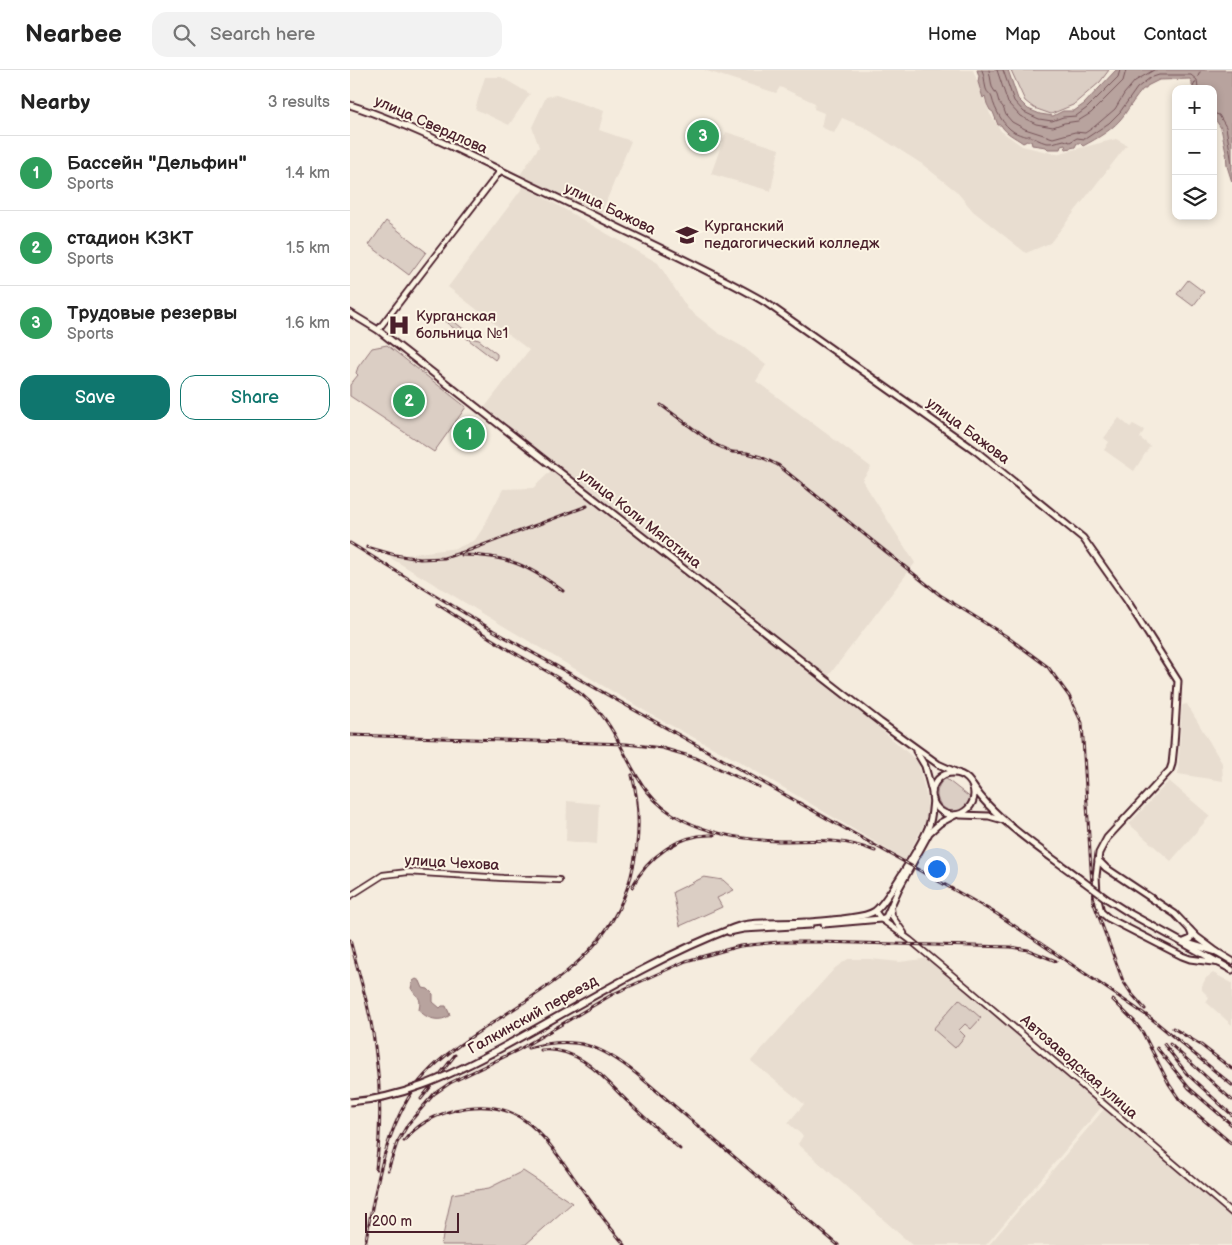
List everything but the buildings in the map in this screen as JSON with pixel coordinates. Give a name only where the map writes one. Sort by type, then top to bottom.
[{"type":"main road","name":"улица Свердлова","points":[[350,105],[396,121],[501,170]]},
{"type":"main road","name":"улица Бажова","points":[[501,170],[662,248],[765,302],[976,451],[1066,523],[1088,544],[1126,599],[1178,681],[1170,770],[1107,838],[1101,848],[1096,876],[1096,895],[1100,909],[1105,916],[1186,958],[1220,963]]},
{"type":"main road","name":"улица Коли Мяготина","points":[[350,313],[378,330],[651,545],[913,747],[941,766],[958,773]]},
{"type":"main road","name":"улица Коли Мяготина","points":[[913,747],[923,762],[932,796]]},
{"type":"main road","points":[[875,911],[880,907],[923,838],[932,816],[934,784],[939,778],[948,773],[958,773],[968,778],[980,796],[1004,820],[1107,899],[1232,970]]},
{"type":"main road","points":[[884,921],[892,902],[929,833],[940,823],[968,809],[973,802],[974,786]]},
{"type":"main road","points":[[932,796],[936,806],[943,812],[957,815],[988,816],[1004,820]]},
{"type":"main road","points":[[1098,860],[1106,868],[1175,914],[1192,933],[1190,940],[1182,941]]},
{"type":"main road","name":"Галкинский переезд","points":[[350,1102],[377,1099],[405,1092],[443,1077],[492,1053],[628,978],[736,927],[834,920],[862,916],[875,911]]},
{"type":"main road","name":"Галкинский переезд","points":[[721,933],[744,929],[797,927],[873,919],[884,921]]},
{"type":"main road","points":[[1188,928],[1217,952],[1232,961]]},
{"type":"main road","points":[[1182,941],[1217,952]]},
{"type":"street","points":[[378,330],[501,170]]},
{"type":"street","name":"улица Чехова","points":[[350,896],[383,876],[408,872],[560,880]]},
{"type":"street","points":[[892,902],[892,916],[910,940]]},
{"type":"street","points":[[875,911],[884,921],[910,940]]},
{"type":"street","name":"Автозаводская улица","points":[[910,940],[1232,1213]]},
{"type":"shaded area","points":[[704,70],[973,70],[990,114],[1001,131],[1022,146],[1056,154],[1116,139],[1127,145],[1050,243],[1026,253],[973,211],[956,191],[922,164],[864,127],[842,118],[834,133],[821,127],[824,113],[814,109],[815,103],[780,87],[776,93]]},
{"type":"shaded area","points":[[1011,70],[1109,70],[1100,82],[1073,105],[1051,114],[1034,108],[1025,101]]},
{"type":"shaded area","points":[[485,77],[501,77],[530,94],[509,125],[475,109]]},
{"type":"shaded area","points":[[556,95],[604,111],[599,130],[631,141],[601,214],[520,175],[539,147],[532,127],[546,97]]},
{"type":"shaded area","points":[[726,132],[779,149],[771,191],[711,174]]},
{"type":"shaded area","points":[[524,186],[658,263],[688,309],[718,333],[743,347],[766,365],[756,381],[871,467],[862,480],[915,563],[827,678],[485,407],[529,350],[448,287]]},
{"type":"shaded area","points":[[386,221],[426,252],[409,275],[369,245]]},
{"type":"shaded area","points":[[1188,280],[1204,292],[1193,306],[1177,294]]},
{"type":"shaded area","points":[[447,316],[466,331],[470,338],[479,340],[497,354],[495,360],[443,320]]},
{"type":"shaded area","points":[[387,345],[466,407],[434,452],[350,396],[350,385],[358,375],[356,373],[358,367],[372,348]]},
{"type":"shaded area","points":[[1119,418],[1130,427],[1133,424],[1144,430],[1140,438],[1150,446],[1134,471],[1104,450],[1109,442],[1104,438]]},
{"type":"shaded area","points":[[552,470],[707,589],[874,723],[918,762],[929,815],[905,860],[742,763],[655,717],[389,557],[457,548],[475,540],[503,489],[533,488]]},
{"type":"shaded area","points":[[1187,704],[1222,763],[1223,781],[1178,774],[1182,705]]},
{"type":"shaded area","points":[[945,778],[972,799],[967,807],[960,811],[952,811],[940,803],[937,796],[939,787]]},
{"type":"shaded area","points":[[1169,781],[1210,816],[1171,861],[1129,824]]},
{"type":"shaded area","points":[[567,801],[599,804],[597,844],[566,841]]},
{"type":"shaded area","points":[[704,877],[723,880],[734,890],[717,898],[722,907],[680,926],[673,892]]},
{"type":"shaded area","points":[[929,958],[1103,1105],[986,1245],[912,1245],[798,1144],[803,1136],[788,1123],[804,1104],[751,1061],[835,968],[848,959],[900,962]]},
{"type":"shaded area","points":[[1213,973],[1232,983],[1232,1025],[1206,1002],[1209,997],[1202,990],[1202,986],[1206,978]]},
{"type":"shaded area","points":[[959,999],[981,1018],[971,1029],[965,1024],[959,1030],[965,1036],[955,1048],[933,1029]]},
{"type":"shaded area","points":[[1105,1108],[1232,1215],[1232,1245],[989,1245]]},
{"type":"shaded area","points":[[523,1171],[572,1203],[525,1245],[441,1245],[452,1194],[489,1188]]},
{"type":"water","points":[[977,70],[1008,70],[1018,99],[1028,109],[1040,114],[1053,116],[1063,111],[1074,111],[1084,104],[1116,70],[1232,70],[1232,182],[1227,166],[1221,128],[1217,122],[1217,85],[1192,85],[1190,79],[1159,80],[1143,89],[1120,120],[1100,136],[1083,146],[1077,143],[1075,147],[1066,149],[1065,145],[1061,146],[1060,149],[1048,149],[1032,145],[1031,141],[1023,143],[1008,133],[1001,125],[998,125],[985,96],[983,98],[978,82]]},
{"type":"water","points":[[416,979],[420,981],[423,988],[428,989],[433,994],[433,1002],[440,1008],[446,1006],[450,1015],[442,1019],[434,1019],[426,1016],[419,1010],[419,999],[411,988],[413,981]]},
{"type":"ferry route","points":[[1194,85],[1201,70]]},
{"type":"railway","points":[[661,405],[714,444],[732,452],[747,453],[761,457],[778,465],[940,595],[1006,636],[1048,667],[1069,696],[1082,723],[1093,901],[1123,981],[1145,1009]]},
{"type":"railway","points":[[367,547],[395,555],[420,559],[444,558],[587,506]]},
{"type":"railway","points":[[350,543],[494,631],[997,914],[1152,1019],[1232,1085]]},
{"type":"railway","points":[[462,555],[478,555],[516,563],[539,574],[563,591]]},
{"type":"railway","points":[[437,604],[562,681],[589,701],[603,716],[639,781],[650,795],[665,809],[683,820],[717,833],[742,838],[839,842],[875,851]]},
{"type":"railway","points":[[350,735],[626,744],[662,748],[696,758],[759,787]]},
{"type":"railway","points":[[365,1245],[383,1160],[398,1119],[407,1100],[419,1082],[439,1061],[454,1049],[548,986],[570,969],[590,950],[607,929],[621,904],[631,876],[636,851],[638,813],[632,775]]},
{"type":"railway","points":[[632,887],[647,866],[666,849],[689,838],[701,835],[714,835]]},
{"type":"railway","points":[[350,940],[369,1011],[378,1069],[380,1112],[376,1169]]},
{"type":"railway","points":[[388,1170],[397,1143],[408,1124],[434,1094],[450,1083],[518,1050],[613,994],[686,961],[740,946],[779,942],[1011,947],[1028,950],[1056,961]]},
{"type":"railway","points":[[1113,1000],[1143,1033],[1169,1084],[1179,1099],[1232,1144]]},
{"type":"railway","points":[[1173,1028],[1201,1045],[1232,1069]]},
{"type":"railway","points":[[528,1048],[545,1044],[574,1043],[587,1045],[612,1056],[638,1075],[838,1245]]},
{"type":"railway","points":[[1164,1044],[1187,1074],[1232,1115]]},
{"type":"railway","points":[[1170,1044],[1232,1100]]},
{"type":"railway","points":[[1157,1048],[1189,1088],[1232,1125]]},
{"type":"railway","points":[[541,1050],[555,1050],[568,1053],[590,1066],[680,1149]]},
{"type":"railway","points":[[421,1099],[455,1055]]},
{"type":"railway","points":[[404,1141],[427,1121],[455,1110],[476,1107],[495,1108],[511,1112],[525,1120],[549,1144],[604,1220],[625,1245]]},
{"type":"place","name":"Трудовые резервы","points":[[703,136]]},
{"type":"place","name":"Курганский педагогический колледж","points":[[687,235]]},
{"type":"place","name":"Курганская больница №1","points":[[399,325]]},
{"type":"place","name":"стадион КЗКТ","points":[[409,401]]},
{"type":"place","name":"Бассейн \"Дельфин\"","points":[[469,434]]}]
